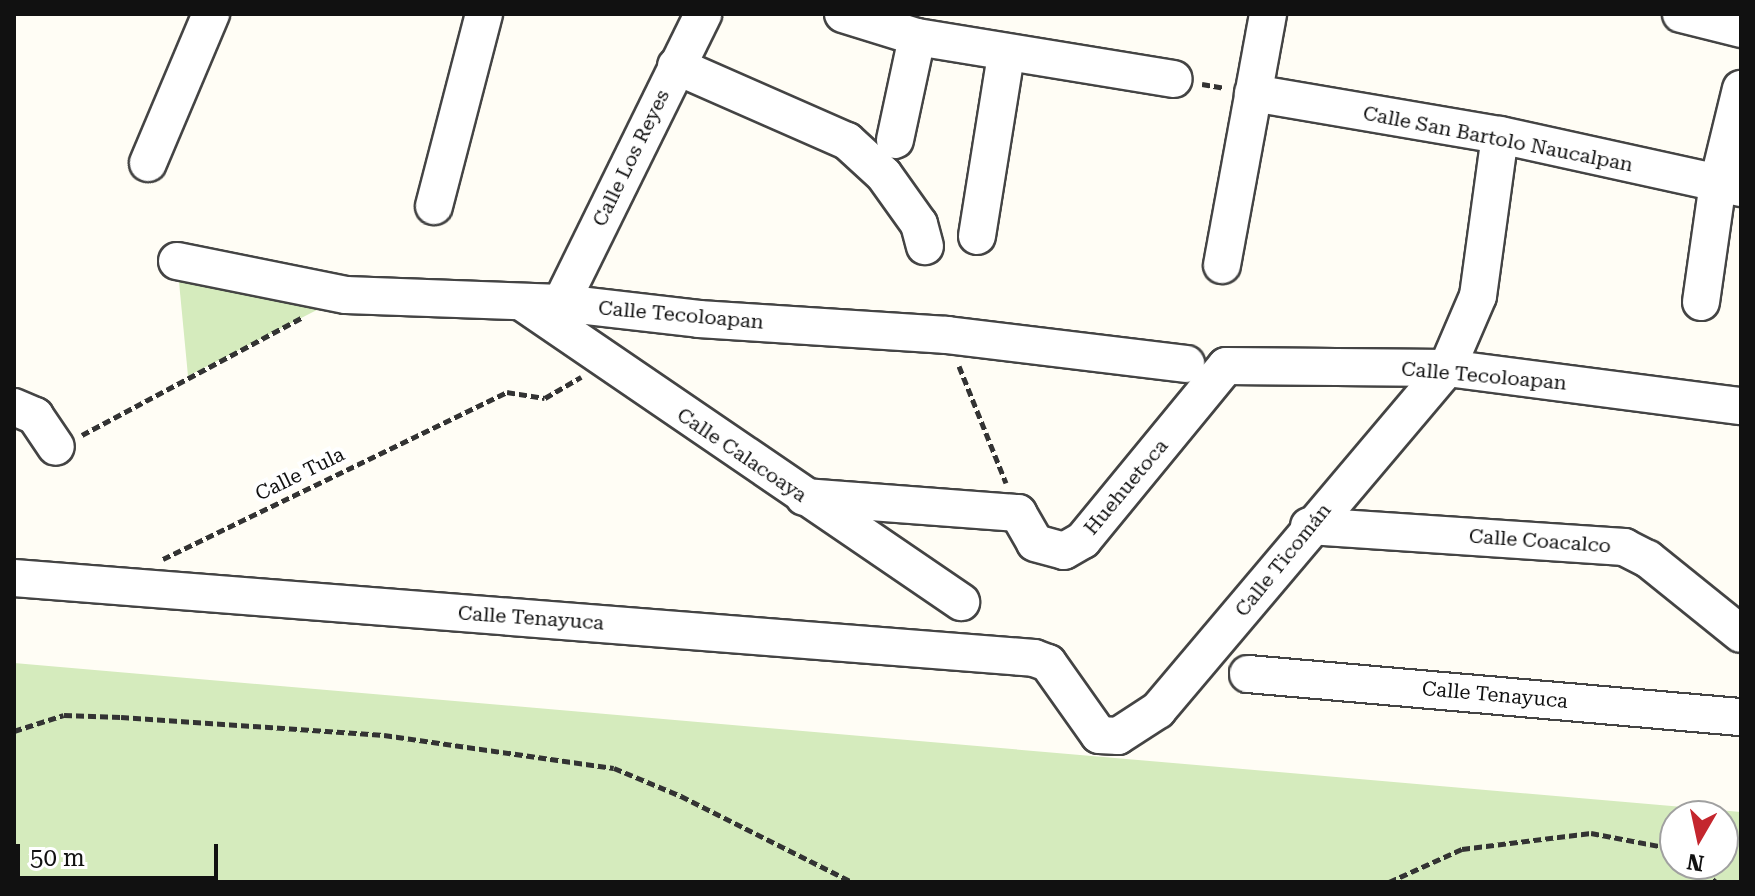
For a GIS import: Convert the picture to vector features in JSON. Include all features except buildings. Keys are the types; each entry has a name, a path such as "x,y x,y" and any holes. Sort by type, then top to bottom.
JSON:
{"street":[{"path":"148,163 211,14"},
{"path":"434,206 484,14"},
{"name":"Calle Los Reyes","path":"544,304 703,14"},
{"path":"843,14 917,37 1006,54 1174,79"},
{"path":"1222,265 1268,14"},
{"path":"1681,14 1741,29"},
{"path":"895,140 917,37"},
{"path":"977,236 1006,54"},
{"path":"676,66 847,141 884,175 919,224 925,246"},
{"path":"1701,302 1730,186 1741,89"},
{"name":"Calle San Bartolo Naucalpan","path":"1253,93 1500,135 1730,186"},
{"name":"Calle Ticomán","path":"1048,663 1090,724 1108,738 1131,730 1158,710 1309,526 1447,368 1478,296 1500,135"},
{"name":"Calle Tecoloapan","path":"177,261 346,295 544,304 699,319 947,335 1186,364"},
{"name":"Calle Calacoaya","path":"544,304 606,363 961,602"},
{"name":"Calle Tecoloapan","path":"1226,366 1447,368 1738,408"},
{"name":"Huehuetoca","path":"1018,513 1042,549 1064,551 1083,540 1226,366"},
{"path":"14,407 35,416 56,447"},
{"path":"804,497 1018,513"},
{"name":"Calle Coacalco","path":"1309,526 1624,547 1648,559 1741,634"},
{"name":"Calle Tenayuca","path":"14,578 1048,663"},
{"name":"Calle Tenayuca","path":"1248,674 1741,717"}],"path":[{"path":"1174,79 1253,93"},
{"path":"56,447 346,295"},
{"path":"947,335 1018,513"},
{"name":"Calle Tula","path":"151,565 507,392 545,398 606,363"},
{"path":"14,731 64,715 121,717 384,735 614,768 681,796 852,882"},
{"path":"1389,882 1462,849 1591,833 1659,846"}],"green space":[{"path":"177,261 346,295 188,376"},
{"path":"14,663 1659,805 1659,880 1739,880 1741,812 1741,882 14,882"}]}
